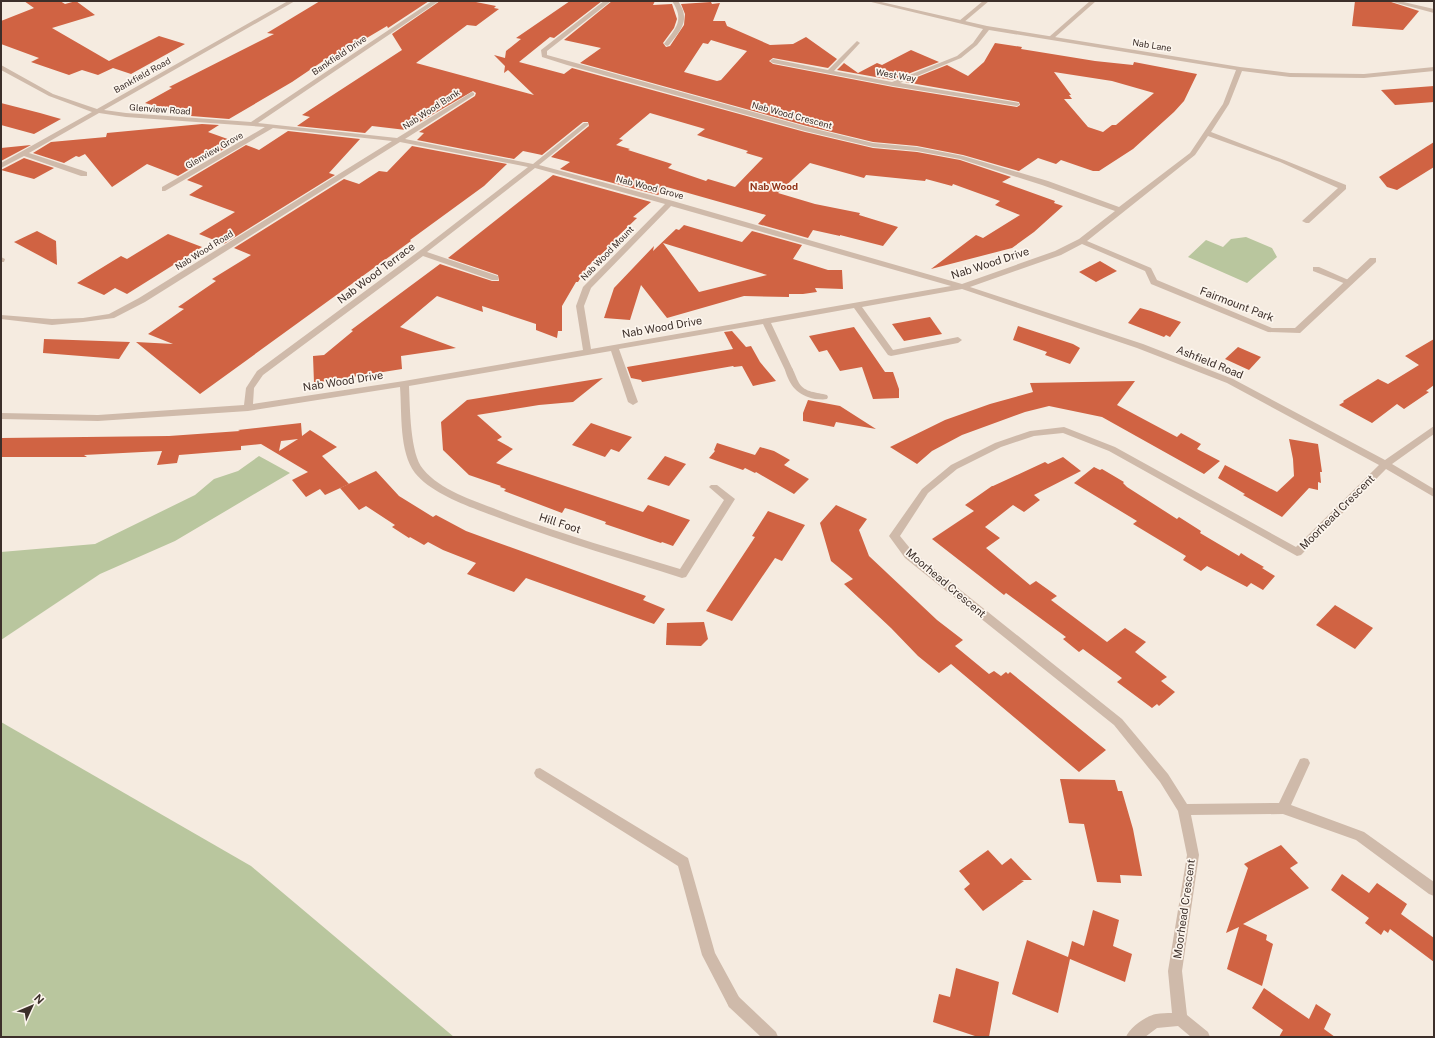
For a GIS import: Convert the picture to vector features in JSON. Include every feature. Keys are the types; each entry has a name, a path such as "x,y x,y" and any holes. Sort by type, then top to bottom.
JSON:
{"street":[{"name":"Bankfield Road","path":"1,166 25,154 97,111 292,1"},
{"name":"Bankfield Drive","path":"252,124 436,1"},
{"name":"Nab Wood Crescent","path":"608,1 544,50 544,56 805,129 865,144 917,149 962,157 1045,183 1120,210"},
{"path":"667,44 680,26 683,18 680,6 676,1"},
{"name":"Nab Lane","path":"870,1 987,28 1240,69 1290,75 1364,76 1434,69"},
{"path":"888,1 894,6"},
{"path":"961,22 986,1"},
{"path":"1051,38 1093,1"},
{"path":"1392,1 1434,11"},
{"path":"893,84 959,57 975,44 987,28"},
{"path":"829,72 857,43"},
{"name":"West Way","path":"773,61 893,84 1016,104"},
{"name":"Glenview Road","path":"1,67 51,95 97,111 126,115 252,124 328,132"},
{"name":"Nab Wood Drive","path":"1,416 98,418 248,408 404,384 586,351 962,287 1058,253 1082,241 1193,154 1226,104 1240,69"},
{"name":"Nab Wood Bank","path":"400,140 472,94"},
{"name":"Nab Wood Terrace","path":"248,408 250,388 260,373 422,253 586,124"},
{"name":"Glenview Grove","path":"165,189 272,126"},
{"name":"Nab Wood Grove","path":"328,132 400,140 534,166 670,203 962,287"},
{"path":"1207,133 1282,161 1343,187 1306,222"},
{"name":"Nab Wood Road","path":"1,317 52,322 111,316 142,300 400,140"},
{"path":"25,154 84,174"},
{"name":"Nab Wood Mount","path":"586,351 580,306 587,287 670,203"},
{"name":"Fairmount Park","path":"1082,241 1148,270 1154,282 1271,330 1298,331 1373,260"},
{"path":"422,253 495,278"},
{"path":"1316,269 1349,282"},
{"name":"Ashfield Road","path":"962,287 1140,346 1230,381 1385,464 1434,494"},
{"path":"857,306 891,353 958,340"},
{"path":"766,321 795,385 800,391 811,396 824,397"},
{"path":"614,347 632,402"},
{"name":"Hill Foot","path":"404,384 410,455 419,471 436,485 462,500 533,527 682,574 730,499 714,486"},
{"path":"1385,464 1434,429"},
{"name":"Moorhead Crescent","path":"1180,1019 1175,971 1193,855 1184,810 1164,778 1118,722 909,556 894,536 925,491 954,467 998,445 1033,433 1064,430 1112,449 1297,552 1385,464"},
{"path":"1283,808 1304,763"},
{"path":"540,773 683,862 708,955 734,1002 771,1037"},
{"path":"1184,810 1283,808 1360,836 1434,890"},
{"path":"1133,1037 1155,1021 1180,1019 1203,1037"}],"green space":[{"path":"1246,237 1272,248 1277,257 1247,283 1188,257 1206,240 1223,247 1231,239"},
{"path":"259,456 290,473 175,541 100,574 1,640 1,552 95,544 195,495 214,479 238,471"},
{"path":"1,722 251,866 454,1037 1,1037"}],"building":[{"path":"24,1 60,1 65,4 76,1 95,15 52,28 109,61 159,36 185,44 131,74 113,68 98,75 82,70 69,75 31,62 39,58 1,44 1,21 34,8"},
{"path":"320,1 429,1 388,28 387,26 333,58 329,57 292,82 229,119 191,116 145,103 172,88 169,87 274,34 267,33"},
{"path":"440,1 471,1 496,6 494,8 499,9 476,26 467,25 416,63 534,95 508,70 504,73 505,66 494,55 505,58 506,51 521,39 516,38 570,1 602,1 554,38 550,37 519,62 564,74 572,68 805,132 873,148 917,152 960,160 1011,177 1002,182 1055,201 1054,203 1063,206 1034,232 1012,248 931,269 976,235 983,238 1020,215 995,205 1000,201 953,184 952,186 926,179 925,181 866,175 864,178 810,163 778,193 815,204 860,213 859,215 898,227 883,246 813,230 808,238 758,224 766,215 667,187 658,195 560,169 570,162 551,157 589,126 588,122 583,122 542,155 523,151 514,159 417,140 424,133 419,132 475,96 476,93 473,91 406,130 372,126 365,133 297,126 310,117 302,115 402,50 392,34","holes":["650,113 705,129 697,135 748,151 746,153 763,158 735,187 708,179 706,181 668,168 672,164 616,145 623,140 619,139"]},
{"path":"612,1 655,1 653,5 672,4 677,19 674,28 663,43 666,47 670,46 684,25 685,14 681,4 711,2 712,4 720,3 713,21 725,21 727,26 770,45 793,44 806,37 837,59 828,68 773,58 769,61 773,64 893,87 1017,107 1020,105 1019,102 905,82 947,65 968,76 984,62 995,43 1022,47 1021,49 1095,61 1133,65 1134,62 1197,74 1184,101 1174,112 1133,149 1099,171 1093,171 1061,160 1056,164 1038,158 1019,171 963,155 917,146 873,142 807,126 580,63 601,48 564,40","holes":["711,40 747,51 721,80 717,81 684,72 703,43 708,44","1054,72 1112,81 1154,93 1116,125 1112,125 1103,132 1088,127 1064,99 1072,99 1069,95 1071,95"]},
{"path":"1355,1 1388,1 1419,11 1403,30 1352,26"},
{"path":"911,50 939,62 892,80 837,70 844,63 858,73 877,63 882,65"},
{"path":"1434,86 1434,102 1395,105 1381,90"},
{"path":"1,103 61,119 34,134 1,125"},
{"path":"202,124 219,125 208,132 236,142 178,176 147,164 112,187 85,154 79,157 76,156 64,163 33,153 51,142 106,137 107,133"},
{"path":"288,131 360,139 329,173 335,175 224,244 199,234 235,212 189,195 203,186 187,180 246,145 259,150"},
{"path":"1434,142 1434,167 1397,190 1387,187 1379,177"},
{"path":"31,145 1,161 1,148"},
{"path":"412,146 507,164 484,186 410,240 411,241 200,394 136,342 173,344 148,334 184,309 178,307 216,281 212,279 251,255 234,248 344,179 359,184 379,171 387,172"},
{"path":"24,158 54,168 34,179 1,170"},
{"path":"553,175 651,202 633,217 637,218 615,239 617,240 587,267 578,282 576,282 562,306 562,331 558,331 557,338 536,330 536,324 482,306 483,312 437,296 400,327 456,348 401,356 402,369 314,383 313,356 324,355 353,331 351,330 440,264 492,281 499,281 498,275 448,258"},
{"path":"684,225 742,242 752,231 802,245 793,259 828,270 842,270 843,289 815,288 817,292 789,294 789,297 744,296 667,318 641,285 630,320 604,318 614,288 654,246 653,251 676,229 679,230","holes":["663,243 767,275 699,292"]},
{"path":"37,231 56,241 57,265 14,242"},
{"path":"168,234 202,247 127,294 115,288 104,295 77,283 121,256 127,259"},
{"path":"1100,261 1117,271 1096,282 1079,272"},
{"path":"1140,308 1181,322 1170,337 1166,335 1164,337 1128,323"},
{"path":"930,317 942,334 904,341 892,324"},
{"path":"1018,326 1073,344 1080,348 1070,364 1045,355 1047,352 1013,340"},
{"path":"854,327 885,372 893,372 899,389 899,398 873,399 862,367 840,371 827,350 819,352 809,336"},
{"path":"732,331 746,347 751,346 760,362 776,381 753,386 742,366 733,366 642,382 641,380 631,378 627,367 733,349 724,332"},
{"path":"44,339 130,342 119,359 43,353"},
{"path":"1434,339 1434,385 1426,391 1429,392 1404,409 1397,404 1372,423 1339,405 1378,379 1388,384 1419,365 1405,356"},
{"path":"1238,347 1261,357 1249,370 1225,359"},
{"path":"603,378 573,402 539,405 477,415 502,437 497,440 513,449 496,463 643,512 648,505 690,520 673,546 605,524 606,522 572,510 565,508 562,513 504,491 506,489 500,487 501,486 469,475 443,450 441,422 467,400"},
{"path":"1135,381 1117,405 1177,437 1181,433 1201,444 1197,449 1220,461 1204,474 1102,417 1049,406 1025,412 962,435 932,451 917,464 890,447 945,420 990,404 1033,392 1030,383"},
{"path":"808,400 840,406 876,429 836,422 834,427 803,421 803,413"},
{"path":"301,423 302,436 310,430 337,447 322,456 349,484 325,495 320,489 306,497 292,480 308,472 261,444 241,446 241,450 179,455 177,463 157,465 162,451 84,455 87,457 1,457 1,438 169,436 240,431 238,430","holes":["298,439 279,451 281,441"]},
{"path":"591,423 632,437 619,452 611,449 605,457 572,445"},
{"path":"1289,439 1318,444 1322,472 1320,472 1321,483 1318,482 1318,490 1309,488 1282,517 1243,495 1245,494 1218,478 1225,465 1277,492 1294,476 1293,459"},
{"path":"717,443 755,455 760,447 774,451 790,460 784,465 809,479 794,494 756,472 755,473 745,468 743,470 709,458 715,451 714,450"},
{"path":"665,456 686,464 669,486 647,479"},
{"path":"1063,457 1081,471 1034,495 1040,500 1024,512 1013,505 985,527 1000,538 986,548 1030,585 1036,581 1057,596 1051,600 1107,642 1125,628 1146,642 1135,652 1167,677 1161,681 1175,692 1159,706 1157,704 1152,708 1117,682 1122,678 1083,649 1079,652 1063,639 1066,637 1006,593 1004,595 932,539 974,511 965,505 992,486 1045,462 1048,464"},
{"path":"1094,467 1100,470 1102,469 1124,482 1123,483 1127,487 1177,519 1179,517 1201,531 1200,533 1239,556 1241,553 1264,567 1262,568 1275,576 1263,590 1251,583 1247,587 1207,566 1201,571 1183,560 1186,556 1133,524 1137,521 1074,483"},
{"path":"376,471 399,496 433,517 436,515 466,531 646,596 643,600 665,609 654,624 526,578 514,592 467,574 476,563 443,550 428,542 424,545 410,537 409,538 392,527 395,525 366,506 359,510 340,488"},
{"path":"836,505 867,519 859,530 869,556 937,620 963,640 955,646 989,674 994,671 1001,676 1006,672 1008,674 1010,672 1106,750 1079,772 951,664 939,673 918,656 891,628 844,584 853,579 831,561 820,523"},
{"path":"768,511 805,525 782,561 775,558 732,621 706,611 755,537 752,536"},
{"path":"1335,605 1373,628 1355,649 1316,625"},
{"path":"704,622 708,639 701,646 666,645 667,623"},
{"path":"1060,779 1115,780 1118,791 1122,791 1133,829 1142,876 1120,875 1121,883 1097,882 1084,824 1069,823"},
{"path":"1281,845 1298,863 1290,868 1309,888 1243,924 1267,935 1266,940 1273,944 1262,986 1227,969 1239,927 1226,933 1248,868 1244,864"},
{"path":"988,850 1002,865 1011,858 1032,880 1021,880 1024,881 983,911 964,889 970,884 959,871"},
{"path":"1342,874 1369,893 1377,883 1407,904 1401,914 1434,938 1434,962 1390,929 1388,933 1384,930 1381,935 1365,923 1369,918 1331,890"},
{"path":"1093,910 1119,920 1113,946 1132,954 1125,982 1070,959 1058,1013 1012,994 1027,940 1068,957 1072,941 1084,946"},
{"path":"956,968 999,982 989,1037 978,1037 933,1022 939,994 950,997"},
{"path":"1264,988 1309,1019 1316,1004 1331,1014 1324,1029 1335,1037 1279,1037 1283,1030 1252,1008"}],"district":[{"name":"Nab Wood","path":"774,186"}]}
